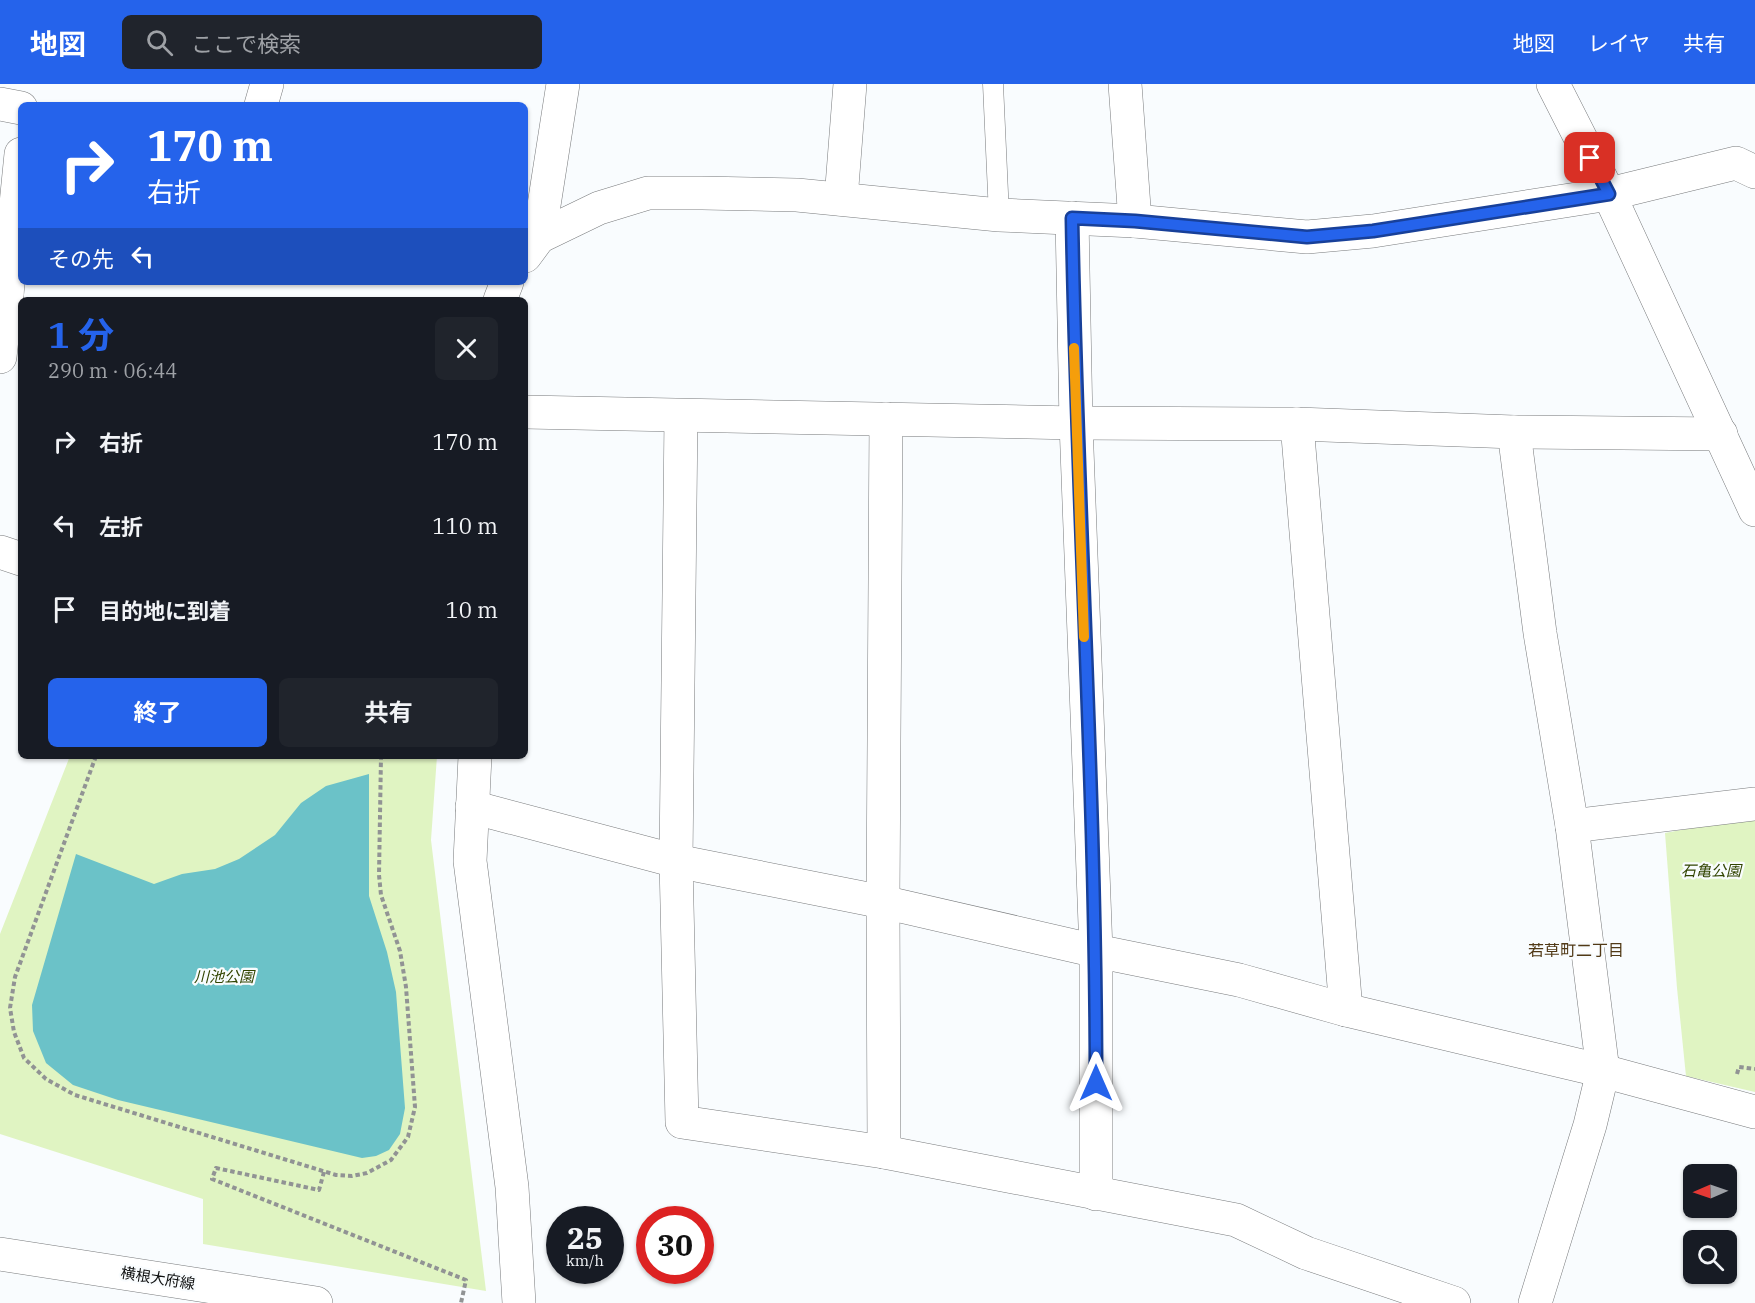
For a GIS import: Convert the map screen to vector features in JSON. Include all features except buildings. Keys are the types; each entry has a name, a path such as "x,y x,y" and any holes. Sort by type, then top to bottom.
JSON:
{"street":[{"path":"26,102 28,84"},
{"path":"262,102 267,84"},
{"path":"532,247 535,202 563,84"},
{"path":"841,199 850,84"},
{"path":"1125,84 1135,221"},
{"path":"1553,84 1609,194 1755,510"},
{"path":"0,105 18,108"},
{"path":"532,247 599,208 648,193 797,195 999,215 1135,221 1307,237 1373,231 1609,194 1736,163 1755,172"},
{"path":"0,357 4,293 18,179"},
{"path":"1072,218 1076,423 1096,951 1096,1194"},
{"path":"528,412 1076,423 1297,424 1514,432 1721,434"},
{"path":"681,416 676,861 682,1122 884,1152 1236,1220 1306,1253 1455,1303"},
{"path":"884,1152 886,420"},
{"path":"1297,424 1346,1010"},
{"path":"1514,432 1540,633 1572,826 1603,1071 1590,1125 1534,1303"},
{"path":"0,552 18,558"},
{"path":"475,759 470,861 512,1186 519,1303"},
{"path":"1572,826 1755,804"},
{"path":"472,807 676,861 883,902 1096,951 1239,980 1346,1010 1603,1071 1755,1112"},
{"name":"横根大府線","path":"0,1254 316,1303"}],"lane":[{"path":"993,84 999,215"}],"path":[{"path":"95,759 15,976 10,1008 14,1032 24,1058 46,1080 75,1095 324,1172 352,1176 367,1173 391,1160 402,1149 408,1137 415,1107 406,987 400,951 381,896 379,875 381,759"},
{"path":"1739,1067 1755,1069"},
{"path":"324,1172 319,1190 216,1168 212,1179 466,1280 461,1303"}],"green space":[{"name":"川池公園","path":"69,759 437,759 431,840 486,1291 203,1244 203,1199 0,1134 0,934"},
{"name":"石亀公園","path":"1755,816 1755,1092 1686,1076 1665,833"}],"water":[{"path":"369,774 369,896 387,952 396,992 405,1108 400,1134 389,1150 376,1156 362,1158 118,1100 73,1085 46,1063 33,1031 32,1005 76,854 154,884 182,874 215,869 239,859 275,835 301,803 326,786"}],"slow traffic":[{"path":"1074,348 1084,637"}],"district":[{"name":"若草町二丁目","path":"1576,950"}],"route":[{"path":"1096,1083 1096,951 1077,446 1072,218 1135,221 1307,237 1373,231 1609,194 1590,158"}]}
